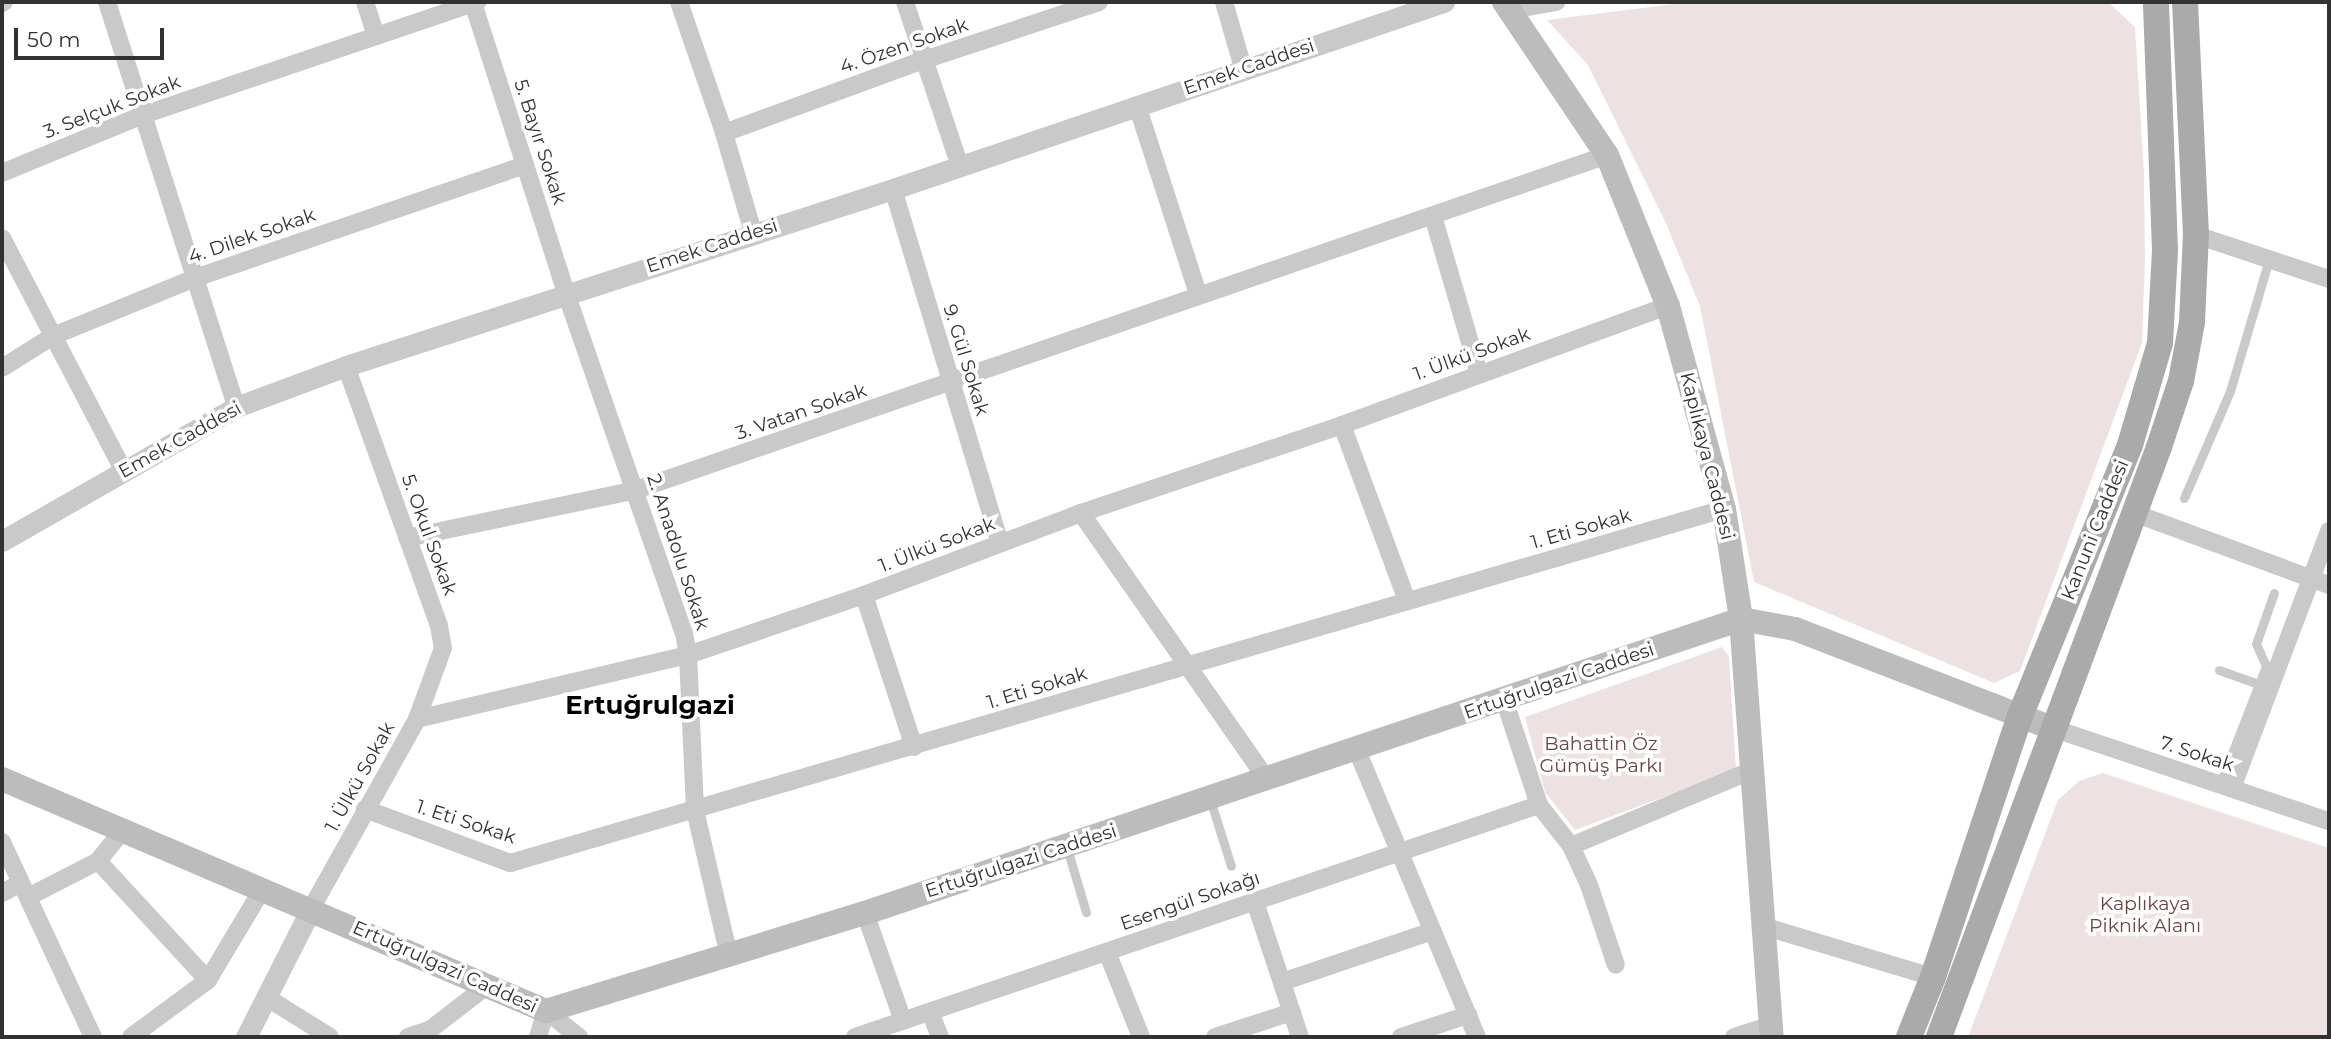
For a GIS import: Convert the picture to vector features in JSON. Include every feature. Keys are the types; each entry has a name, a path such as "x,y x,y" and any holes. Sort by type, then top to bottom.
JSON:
{"main road":[{"name":"Kanuni Caddesi","path":"1909,1037 1933,977 2020,716 2130,445 2160,344 2165,250 2155,2"},
{"name":"Kanuni Caddesi","path":"1939,1037 2134,513 2180,381 2192,322 2196,235 2185,2"},
{"name":"Kaplıkaya Caddesi","path":"1507,6 1607,155 1668,306 1724,509 1741,619 1772,1031"},
{"name":"Ertuğrulgazi Caddesi","path":"2,779 263,888 546,1011 865,913 1741,619 1795,629 2052,729"}],"street":[{"path":"107,2 236,407"},
{"path":"365,2 376,36"},
{"name":"3. Selçuk Sokak","path":"2,173 143,115 475,2"},
{"name":"5. Bayır Sokak","path":"475,2 566,293"},
{"path":"679,2 724,133 753,232"},
{"path":"905,2 960,166"},
{"name":"4. Özen Sokak","path":"724,133 924,60 1099,2"},
{"path":"1224,2 1243,68"},
{"name":"Emek Caddesi","path":"2,541 236,407 346,366 753,232 893,189 1444,2"},
{"path":"1507,6 1556,2"},
{"path":"1137,104 1198,294"},
{"name":"3. Vatan Sokak","path":"407,538 636,490 950,384 1198,294 1607,155"},
{"name":"4. Dilek Sokak","path":"2,368 53,336 195,278 525,164"},
{"name":"9. Gül Sokak","path":"893,189 1000,543"},
{"path":"1433,216 1479,373"},
{"path":"2196,235 2329,279"},
{"path":"2,238 124,471"},
{"name":"2. Anadolu Sokak","path":"566,293 684,632 688,655 695,810 729,956"},
{"name":"1. Ülkü Sokak","path":"311,909 417,719 688,655 864,595 1082,513 1342,425 1668,306"},
{"name":"5. Okul Sokak","path":"346,366 443,648 417,719"},
{"path":"1342,425 1407,601"},
{"name":"1. Eti Sokak","path":"365,809 510,863 1724,509"},
{"path":"1082,513 1185,666 1267,780"},
{"path":"2134,513 2321,582"},
{"path":"2226,786 2321,582 2329,531"},
{"path":"864,595 914,747"},
{"path":"1504,699 1539,805 1571,846 1589,886 1616,965"},
{"name":"7. Sokak","path":"2052,729 2329,821"},
{"path":"1356,748 1477,1037"},
{"path":"1571,846 1753,769"},
{"name":"Esengül Sokağı","path":"855,1037 1539,805"},
{"path":"2,893 25,890 98,861 122,831"},
{"path":"2,842 93,1037"},
{"path":"98,861 208,980"},
{"path":"131,1037 208,980 263,888"},
{"path":"1255,902 1300,1037"},
{"path":"246,1037 311,909"},
{"path":"865,913 904,1021"},
{"path":"1766,928 1933,977"},
{"path":"1282,982 1433,931"},
{"path":"1107,952 1141,1037"},
{"path":"408,1037 431,1029 488,985"},
{"path":"266,997 331,1037"},
{"path":"538,1037 546,1011 579,1037"},
{"path":"930,1012 940,1037"},
{"path":"1215,1037 1292,1012"},
{"path":"1401,1037 1468,1015"},
{"path":"1734,1037 1772,1031"}],"lane":[{"path":"2184,498 2230,391 2269,259"},
{"path":"2226,786 2266,666 2256,644 2274,593"},
{"path":"2218,670 2259,684"},
{"path":"1210,799 1231,866"},
{"path":"1066,846 1086,912"}],"green space":[{"path":"1690,2 2108,2 2135,27 2144,174 2142,343 2020,671 1994,683 1754,582 1700,306 1665,221 1588,65 1547,20"},
{"name":"Bahattin Öz Gümüş Parkı","path":"1722,647 1729,657 1736,770 1575,830 1545,792 1525,717"},
{"name":"Kaplıkaya Piknik Alanı","path":"2103,773 2329,848 2329,1037 1968,1037 2058,800 2079,781"}],"district":[{"name":"Ertuğrulgazi","path":"650,706"}]}
